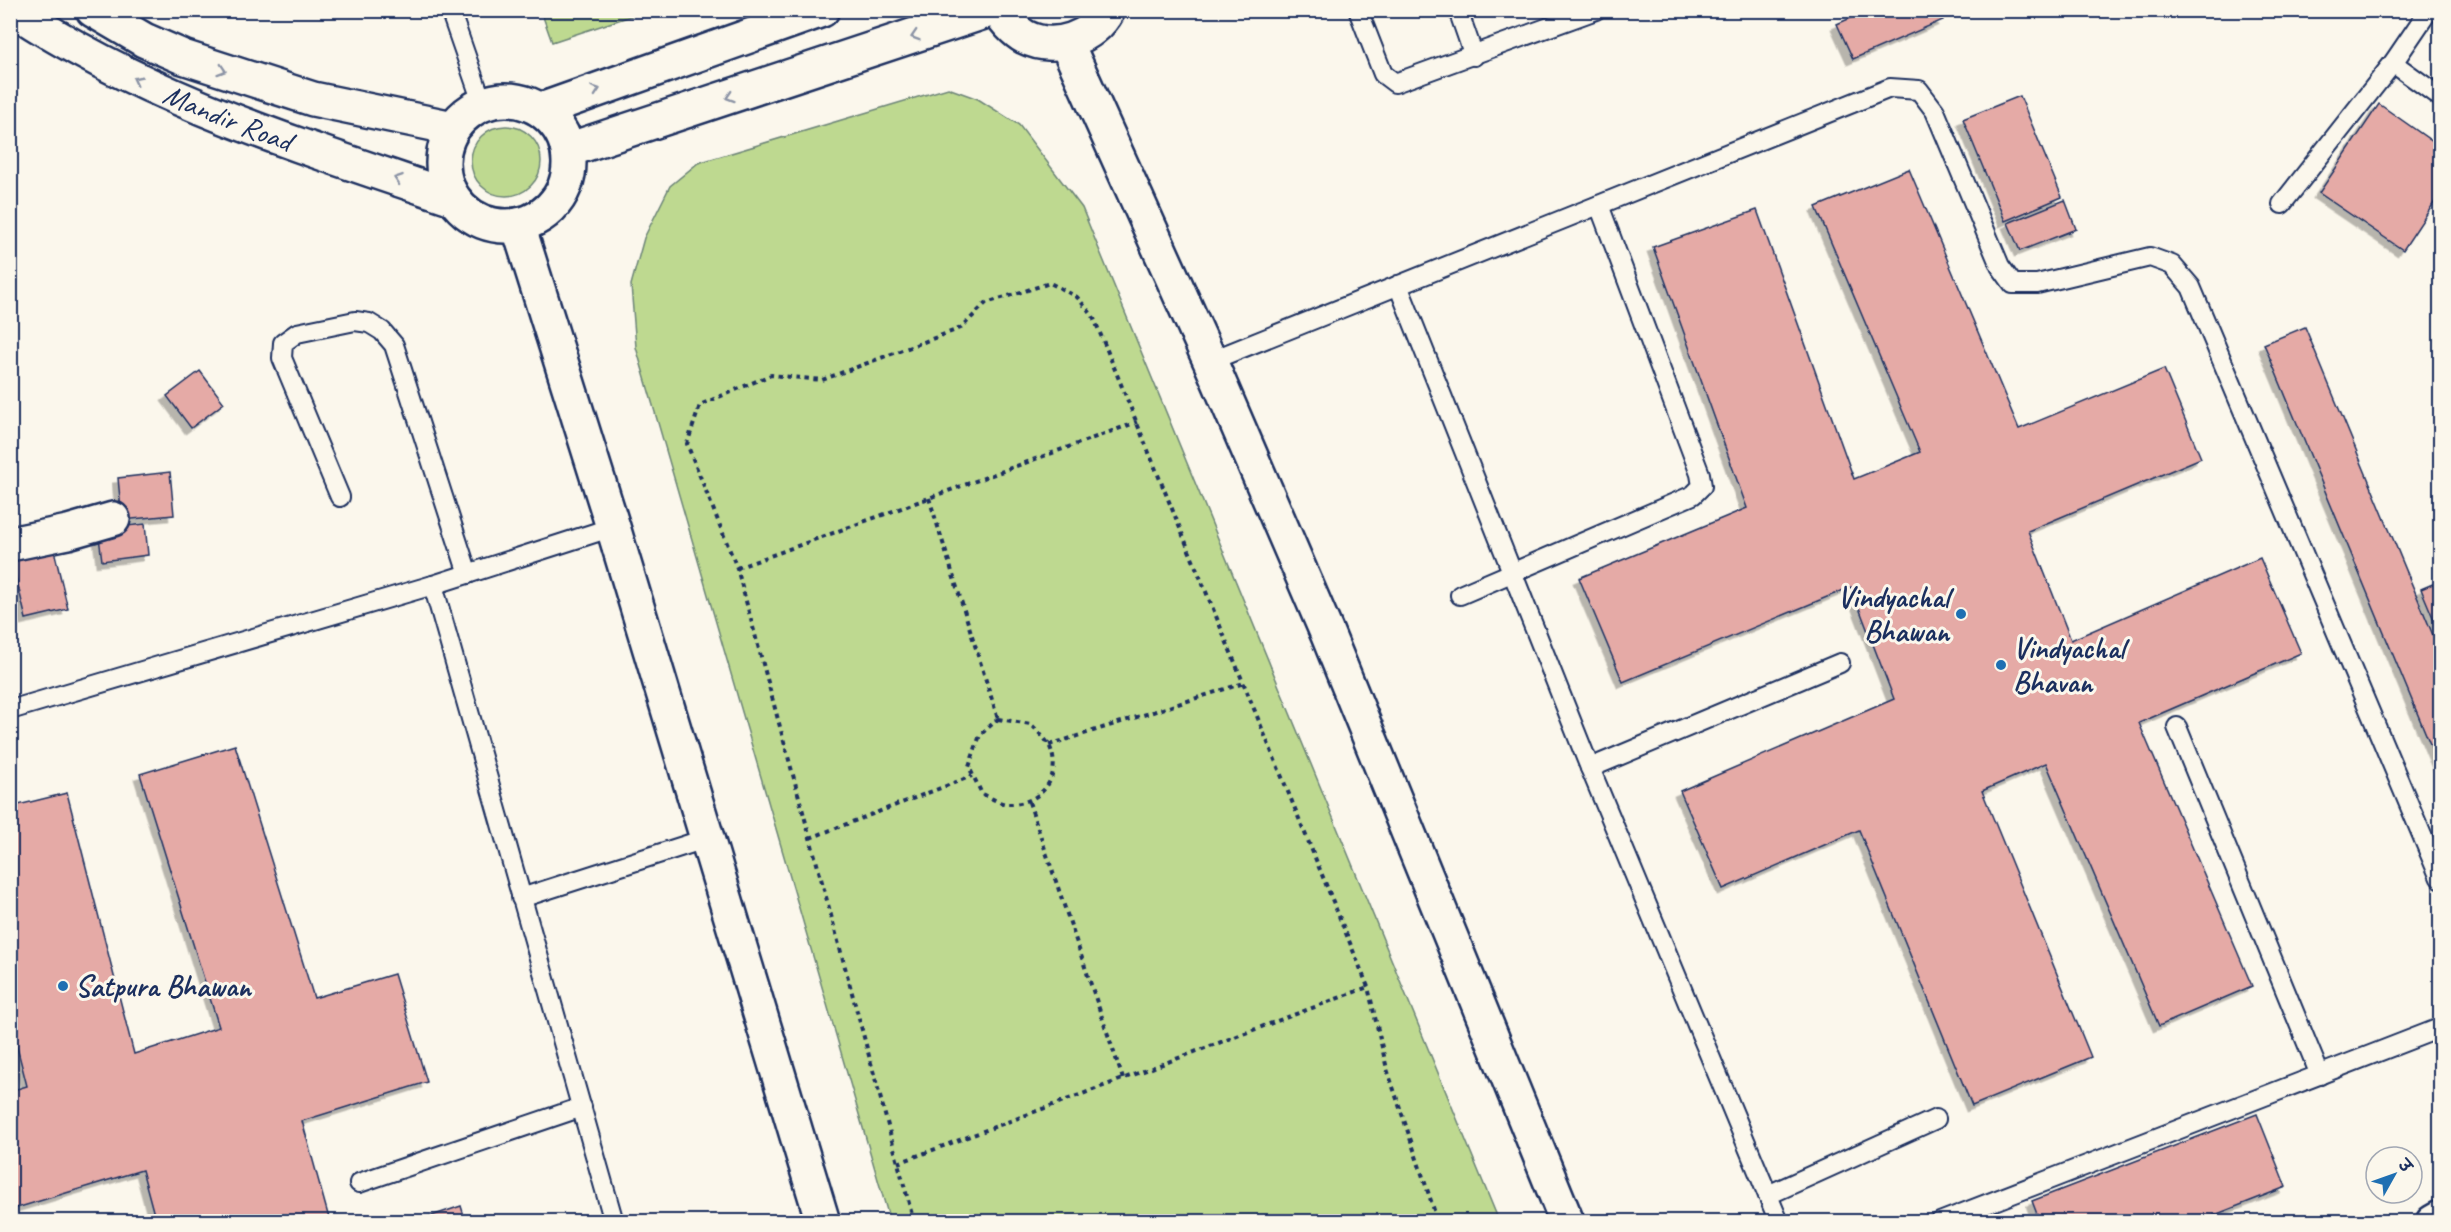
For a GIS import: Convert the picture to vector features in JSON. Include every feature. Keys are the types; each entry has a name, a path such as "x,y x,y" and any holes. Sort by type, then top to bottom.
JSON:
{"street":[{"name":"Mandir Road","path":"14,10 84,52 177,99 453,198"},
{"name":"Mandir Road","path":"93,10 144,40 183,57 313,99 453,128"},
{"path":"541,110 822,10"},
{"path":"568,150 990,10"},
{"path":"998,10 1009,25 1026,37 1046,43 1066,42 1087,34 1103,19 1108,10"},
{"path":"1066,42 1210,361 1327,633 1567,1221"},
{"path":"494,100 518,100 541,110 558,128 568,150 568,175 559,198 541,215 518,225 494,225 471,215 453,198 444,175 444,150 453,128 471,110 494,100"},
{"path":"518,225 613,527 823,1221"},
{"path":"10,544 68,532 113,519"},
{"path":"2433,1221 2440,1218"}],"lane":[{"path":"450,10 483,105"},
{"path":"1358,10 1383,74 1395,83 1474,56 1565,16 1596,10"},
{"path":"1458,10 1474,56"},
{"path":"2282,204 2393,63 2429,10"},
{"path":"2393,63 2440,96"},
{"path":"1210,361 1890,88 1919,90 1935,111 2000,266 2013,284 2037,285 2150,257 2172,265 2191,287 2440,878"},
{"path":"1460,595 1694,495 1702,486 1700,474 1599,205"},
{"path":"1398,285 1590,768 1779,1221"},
{"path":"340,496 282,358 283,343 297,333 355,321 369,323 382,331 393,345 468,574"},
{"path":"10,710 433,585 613,527"},
{"path":"433,585 614,1221"},
{"path":"1590,768 1840,663"},
{"path":"2177,727 2320,1075"},
{"path":"521,898 708,838"},
{"path":"1940,1221 2440,1028"},
{"path":"359,1183 582,1107"},
{"path":"1768,1195 1936,1119"}],"path":[{"path":"914,1221 736,568 687,444 700,405 771,375 822,380 961,328 986,303 1050,283 1077,297 1093,316 1137,422 1368,987 1387,1069 1438,1221"},
{"path":"736,568 1137,422"},
{"path":"929,498 998,719"},
{"path":"1049,745 1244,683"},
{"path":"998,719 1031,724 1049,745 1055,769 1047,788 1029,802 1006,804 982,794 972,776 969,767 980,735 998,719"},
{"path":"810,838 972,776"},
{"path":"1029,802 1123,1079"},
{"path":"898,1163 1368,987"}],"green space":[{"path":"541,10 646,11 552,42"},
{"path":"948,88 978,99 1019,125 1082,208 1499,1221 890,1221 636,347 631,285 644,238 670,186 698,163"},
{"path":"506,126 519,129 531,136 538,148 541,161 538,174 531,186 519,193 506,196 493,193 481,186 474,174 471,161 474,148 481,136 493,129"}],"building":[{"path":"1869,10 1938,10 1943,20 1853,59 1837,24"},
{"path":"2020,96 2062,197 2005,221 1963,119"},
{"path":"2379,104 2440,147 2440,194 2403,250 2319,193"},
{"name":"Vindyachal Bhawan","path":"1909,169 2019,429 2164,369 2201,458 2028,531 2071,640 2260,558 2301,653 2139,723 2252,986 2159,1026 2046,763 1982,791 2091,1057 1972,1106 1859,830 1723,889 1680,791 1894,699 1851,587 1623,682 1579,578 1747,508 1653,247 1757,210 1854,479 1920,452 1816,207"},
{"path":"2065,200 2076,229 2020,251 2008,223"},
{"path":"2305,327 2440,652 2440,768 2264,344"},
{"path":"200,371 224,403 191,428 167,396"},
{"path":"170,472 174,515 122,520 118,478"},
{"path":"145,524 148,555 102,561 98,529"},
{"path":"53,546 68,609 26,619 11,556"},
{"path":"2440,581 2440,634 2421,589"},
{"path":"10,586 18,611 10,614"},
{"name":"Satpura Bhawan","path":"235,745 314,998 394,974 427,1082 302,1121 330,1222 156,1222 142,1170 10,1210 10,1091 27,1086 10,1020 10,807 67,793 134,1054 219,1027 140,774"},
{"path":"2257,1114 2286,1187 2197,1222 2040,1222 2032,1201"},
{"path":"461,1206 466,1222 414,1222"}],"place":[{"name":"Vindyachal Bhawan","path":"1961,614"},
{"name":"Vindyachal Bhavan","path":"2001,665"},
{"name":"Satpura Bhawan","path":"63,986"}]}
